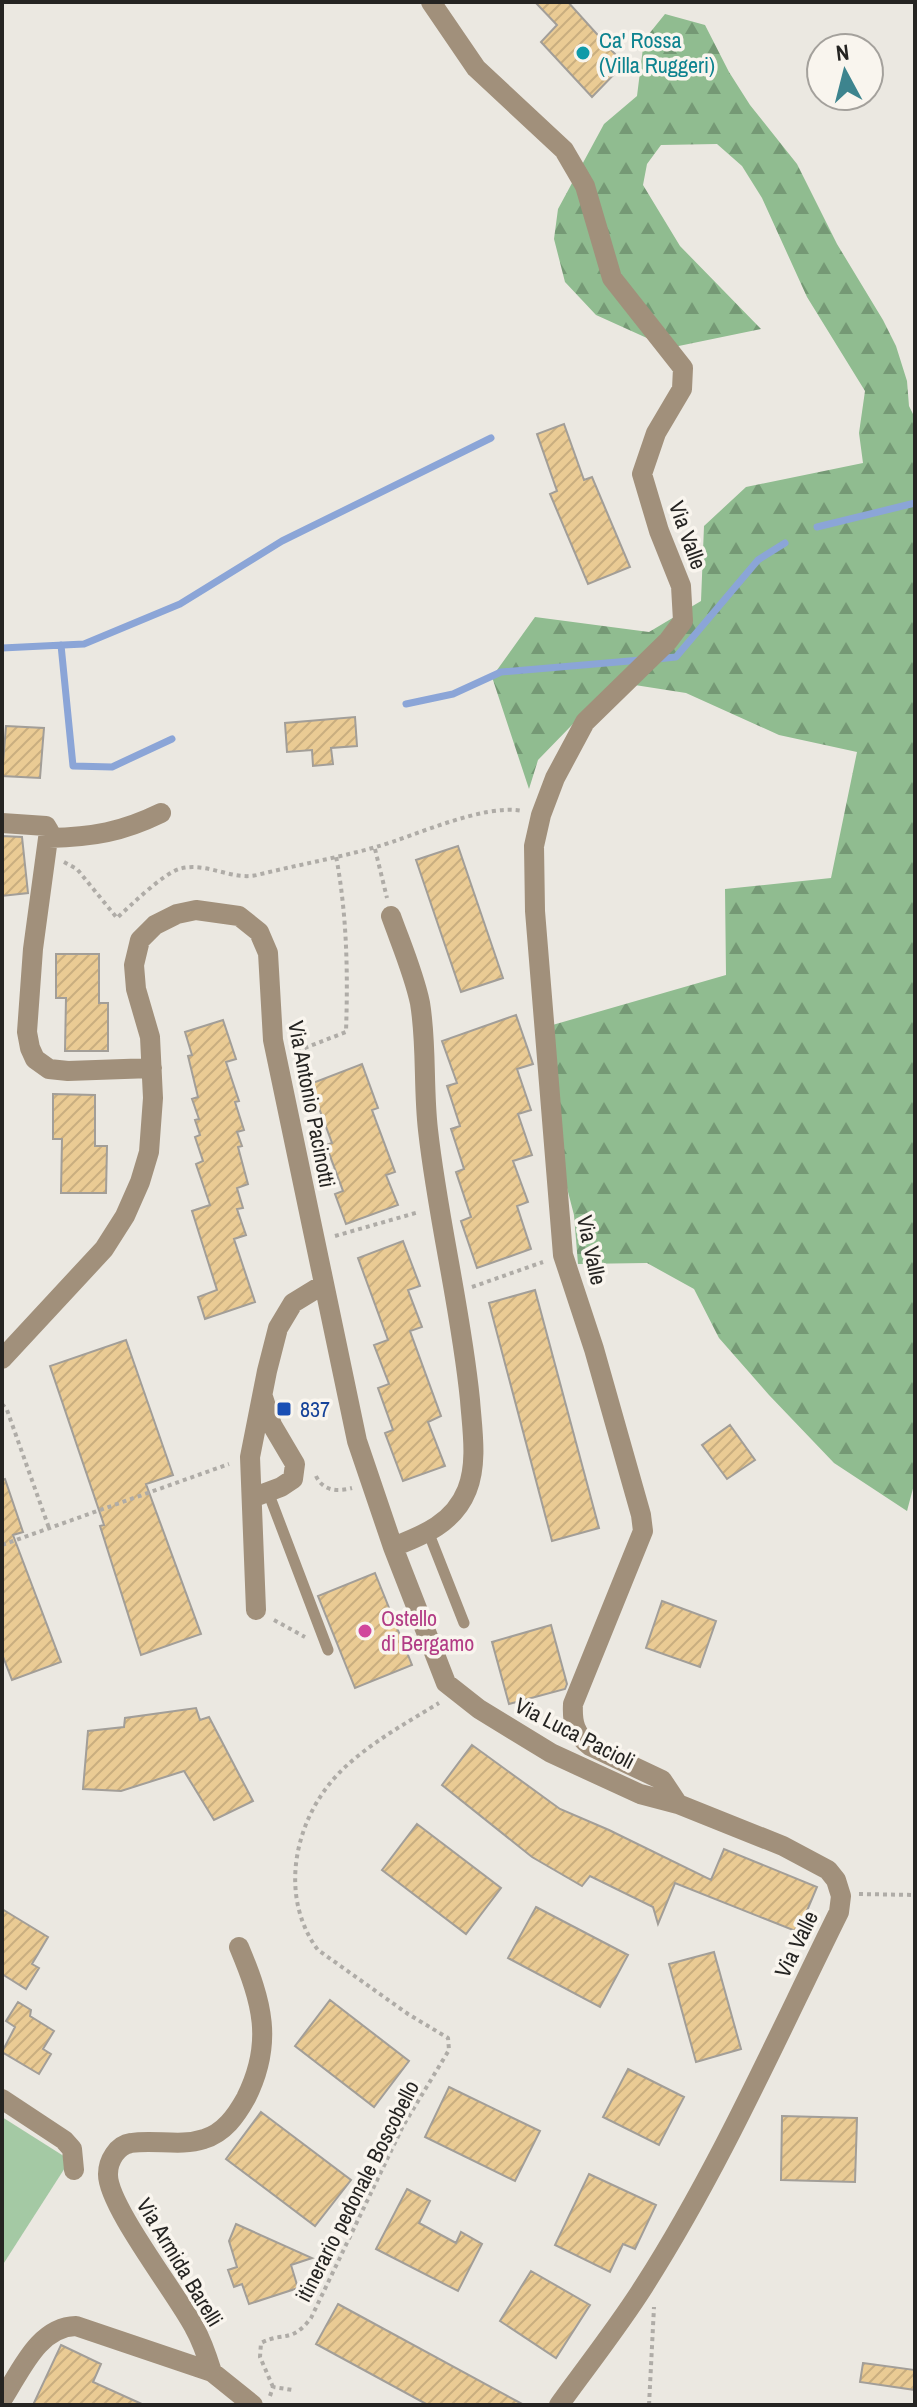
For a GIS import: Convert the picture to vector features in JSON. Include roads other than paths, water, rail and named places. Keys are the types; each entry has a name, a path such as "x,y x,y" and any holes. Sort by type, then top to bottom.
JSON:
{"street":[{"name":"Via Valle","path":"431,2 476,68 564,150 585,186 612,278 683,368 682,389 656,433 642,474 659,531 681,586 683,621 668,641 585,722 555,778 541,815 534,846 535,911 563,1255 594,1349 643,1531 573,1704 574,1728 579,1738 590,1746 662,1780 678,1804 783,1846 828,1870 836,1880 841,1896 839,1912 690,2208 643,2288 559,2405"},
{"path":"48,846 128,829 161,813"},
{"path":"2,823 46,826 48,846 33,949 27,1032 35,1059 49,1069 68,1071 152,1068"},
{"name":"Via Antonio Pacinotti","path":"2,1359 104,1249 125,1216 140,1182 153,1123 150,1037 136,989 134,965 140,940 155,925 177,914 196,910 239,916 259,932 268,953 270,1014 277,1059 357,1441 439,1670 456,1693"},
{"path":"391,916 419,999 425,1036 428,1127 438,1207 466,1359 472,1428 472,1471 467,1491 457,1508 429,1534 393,1547"},
{"path":"256,1610 260,1495 250,1457 262,1393 278,1328 293,1303 324,1284"},
{"path":"260,1495 293,1479 295,1464 272,1425 262,1393"},
{"name":"Via Luca Pacioli","path":"456,1693 551,1753 640,1794 678,1804"},
{"name":"Via Armida Barelli","path":"212,2372 193,2325 120,2209 109,2186 108,2173 112,2158 120,2147 131,2143 203,2140 220,2132 242,2105 253,2082 264,2045 257,1990 239,1947"},
{"path":"2,2099 64,2140 72,2149 74,2170"},
{"path":"2,2400 43,2340 52,2331 64,2326 76,2326 212,2372 253,2405"}],"lane":[{"path":"260,1495 328,1650"},
{"path":"429,1534 464,1623"}],"waterway":[{"path":"2,648 84,644 180,604 282,541 491,438"},
{"path":"817,527 915,503"},
{"path":"657,659 676,657 758,560 785,543"},
{"path":"61,645 73,766 112,767 172,739"},
{"path":"406,704 453,694 501,672 641,660"}],"place":[{"name":"Ca' Rossa (Villa Ruggeri)","path":"583,53"},
{"name":"837","path":"284,1409"},
{"name":"Ostello di Bergamo","path":"365,1631"}]}
